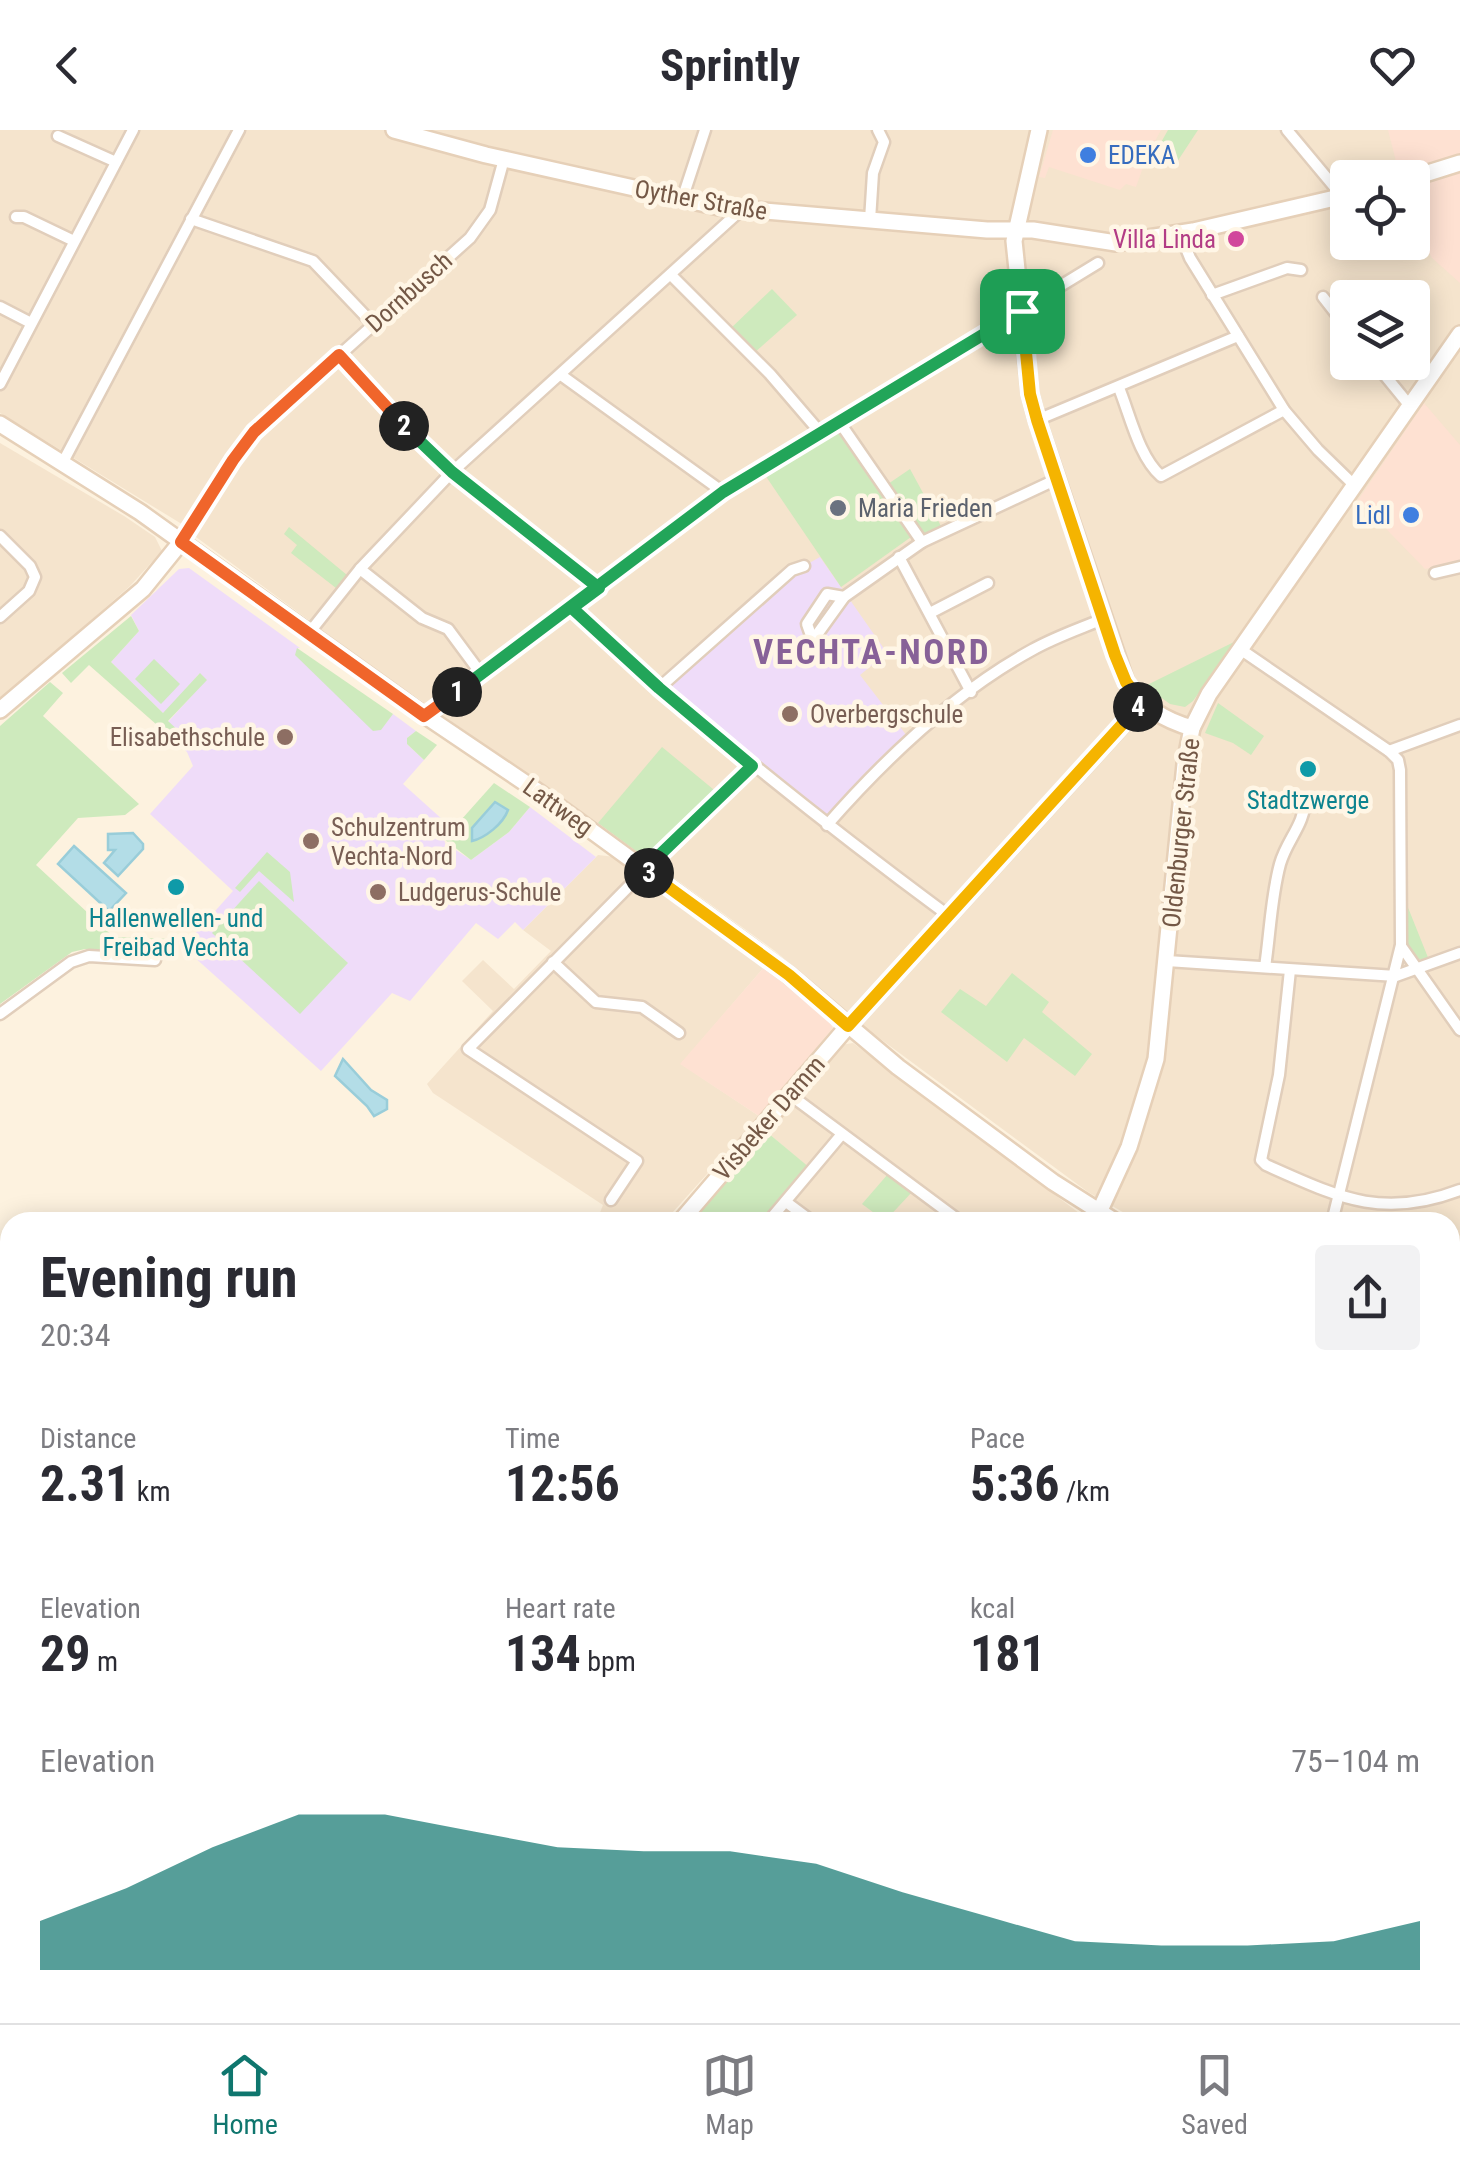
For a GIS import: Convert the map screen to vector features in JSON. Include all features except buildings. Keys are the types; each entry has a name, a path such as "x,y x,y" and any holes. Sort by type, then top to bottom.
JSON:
{"street":[{"path":"0,384 133,130"},
{"path":"63,462 239,130"},
{"name":"Oyther Straße","path":"394,130 504,160 741,210 1015,230 1116,243 1180,233 1330,198"},
{"path":"682,200 706,130"},
{"path":"870,220 873,172 884,142 878,130"},
{"path":"1039,130 1015,230 1030,394 1120,670 1142,703 1167,719 1192,728"},
{"path":"1287,130 1330,179"},
{"path":"58,136 116,162"},
{"name":"Dornbusch","path":"0,710 142,589 181,542 254,432 482,224 496,196 504,160"},
{"path":"1430,172 1460,163"},
{"path":"310,633 360,569 452,472 741,210"},
{"path":"16,217 24,217 74,241"},
{"path":"192,220 313,261 373,324"},
{"path":"1180,233 1190,258 1284,410 1354,484"},
{"path":"424,716 723,492 1098,264"},
{"path":"1212,294 1288,268 1301,270"},
{"path":"671,275 770,374 820,431"},
{"path":"1324,298 1330,306"},
{"path":"0,308 32,323"},
{"name":"Oldenburger Straße","path":"1100,1212 1130,1147 1150,1084 1160,1034 1192,728 1210,694 1460,334"},
{"path":"1037,420 1238,336"},
{"path":"339,355 452,472 599,588"},
{"path":"561,375 723,492"},
{"path":"1389,380 1410,406"},
{"path":"1119,388 1141,444 1161,476 1284,410"},
{"path":"838,420 922,542"},
{"name":"Lattweg","path":"0,424 181,542 424,716 502,766 778,966 898,1067 1089,1212"},
{"path":"810,644 844,596 922,542 1055,480"},
{"path":"0,536 35,576 29,591 0,617"},
{"path":"899,558 970,692"},
{"path":"659,688 792,570 804,566"},
{"path":"1435,572 1460,567"},
{"path":"360,569 422,618 448,628 482,675"},
{"path":"930,613 988,583"},
{"path":"572,608 752,766 949,916"},
{"path":"826,826 884,762 970,692 1034,649 1103,619"},
{"path":"1240,650 1389,751 1398,760 1400,770 1401,946 1335,1212"},
{"name":"Visbeker Damm","path":"688,1212 848,1026 1142,703"},
{"path":"1389,751 1460,725"},
{"path":"611,1200 637,1162 468,1049 752,766"},
{"path":"1265,967 1278,872 1283,854 1305,818 1305,798"},
{"path":"1401,946 1460,1030"},
{"path":"1168,961 1396,976 1460,954"},
{"path":"0,1014 72,962 89,956 155,960"},
{"path":"553,962 596,1002 642,1007 678,1033"},
{"path":"1290,970 1279,1075 1260,1160 1266,1166 1356,1202 1418,1204 1460,1190"},
{"path":"788,1094 947,1212"},
{"path":"777,1212 842,1134"},
{"path":"786,1202 800,1212"}],"shaded area":[{"path":"0,130 1460,130 1460,1212 1123,1212 1088,1192 871,1032 775,951 367,663 185,526 0,413"},
{"name":"EDEKA","path":"1053,130 1161,130 1136,187 1126,184 1120,190 1049,167 1045,178 1039,177"},
{"path":"1388,130 1460,130 1460,283 1430,255 1430,160 1396,160"},
{"path":"1424,403 1460,445 1460,561 1425,569 1358,500"},
{"path":"0,443 124,516 155,537 162,551 130,586 0,700"},
{"name":"Overbergschule","path":"820,557 887,653 860,675 910,740 827,825 659,688 804,566"},
{"name":"Schulzentrum Vechta-Nord","path":"189,568 300,648 381,729 393,714 416,731 407,738 407,744 424,760 403,784 453,829 445,843 471,860 509,832 530,807 596,857 523,930 515,922 498,939 476,923 410,1001 392,993 321,1071 183,947 233,891 150,814 193,766 187,752 174,740 180,734 168,722 206,680 199,674 164,714 111,662 139,631 131,615 179,569"},
{"path":"598,855 615,857 765,966 681,1064 759,1116 673,1212 600,1212 603,1205 433,1093 427,1084 493,1011 462,981 483,960 514,989 551,951 523,930"},
{"path":"765,966 826,1017 833,1028 759,1116 680,1064"},
{"path":"853,1043 1078,1212 772,1212 809,1168 768,1133 841,1045"}],"green space":[{"path":"1168,130 1198,130 1175,165 1155,153"},
{"path":"772,289 797,315 754,353 730,329"},
{"path":"838,430 911,537 841,587 765,475"},
{"path":"910,469 941,526 924,535 888,484"},
{"path":"289,527 347,575 336,588 291,553 297,545 284,534"},
{"path":"131,616 139,631 111,662 163,713 200,673 207,680 168,721 181,733 174,740 89,665 71,683 62,673"},
{"path":"1236,641 1185,707 1170,704 1145,686"},
{"path":"297,648 393,714 381,730 373,731 295,655"},
{"path":"154,659 180,684 161,704 135,679"},
{"path":"50,682 63,693 43,716 139,804 125,815 78,818 36,865 114,937 173,939 157,956 85,949 72,952 0,1004 0,726"},
{"path":"1218,703 1264,736 1251,755 1233,743 1205,733"},
{"path":"416,731 437,745 424,760 407,744 407,738"},
{"path":"662,747 719,794 648,860 598,823"},
{"path":"494,783 530,807 509,832 471,860 444,839"},
{"path":"267,852 290,872 294,902 259,871 240,892 235,888"},
{"path":"259,881 348,963 300,1014 212,933"},
{"path":"1405,900 1429,960 1413,955 1409,948"},
{"path":"1012,973 1049,1002 1042,1012 1092,1054 1075,1076 1024,1038 1007,1062 941,1012 960,989 986,1006"},
{"path":"768,1133 810,1168 772,1212 701,1212"},
{"path":"888,1174 912,1192 893,1212 873,1212 862,1204"}],"water":[{"path":"495,802 508,810 506,815 493,830 472,841 472,828"},
{"path":"133,833 143,849 118,876 104,863 115,850 108,850 108,834"},
{"path":"74,846 126,893 109,911 58,864"},
{"path":"343,1059 371,1090 387,1100 387,1109 374,1116 335,1076"}],"place":[{"name":"EDEKA","path":"1088,155"},
{"name":"Villa Linda","path":"1236,239"},
{"name":"Maria Frieden","path":"838,508"},
{"name":"Lidl","path":"1411,515"},
{"name":"Overbergschule","path":"790,714"},
{"name":"Elisabethschule","path":"285,737"},
{"name":"Stadtzwerge","path":"1308,769"},
{"name":"Schulzentrum Vechta-Nord","path":"311,841"},
{"name":"Hallenwellen- und Freibad Vechta","path":"176,887"},
{"name":"Ludgerus-Schule","path":"378,892"}],"district":[{"name":"VECHTA-NORD","path":"872,652"}],"route":[{"path":"1022,311 723,492 599,588 424,716 181,542 254,432 339,355 452,472 599,588 572,608 752,766 644,870 789,975 848,1026 1142,703 1120,670 1055,480 1030,394 1022,311"}]}
